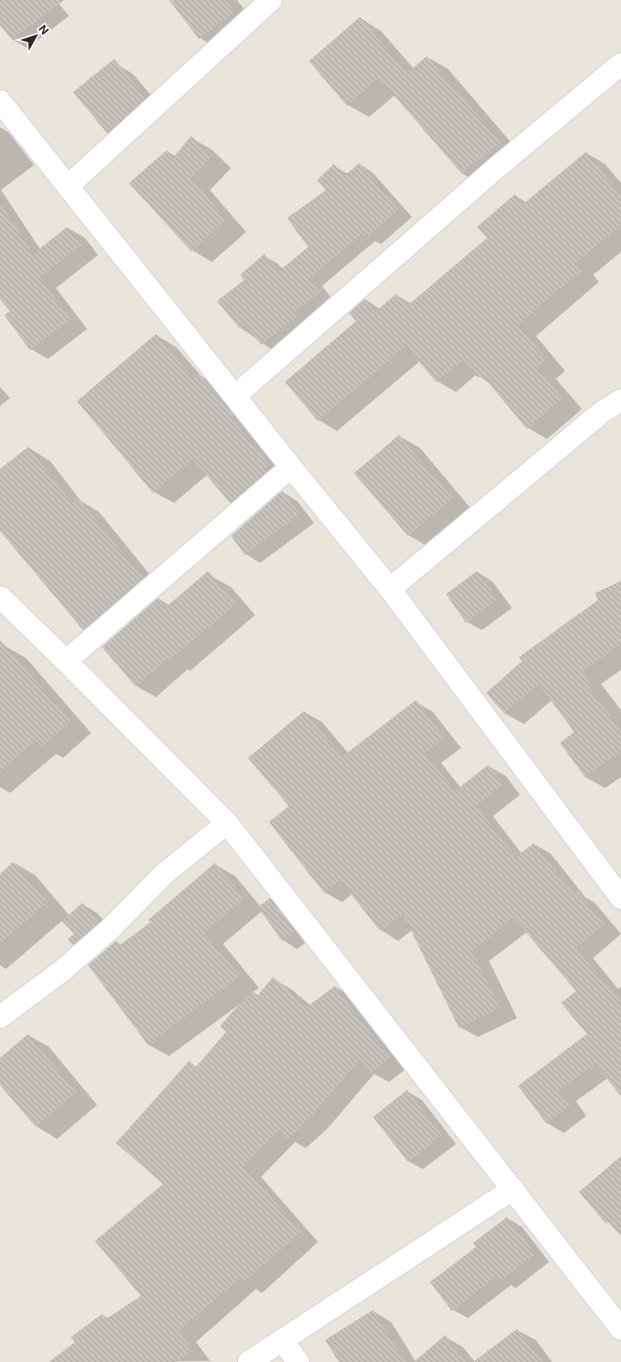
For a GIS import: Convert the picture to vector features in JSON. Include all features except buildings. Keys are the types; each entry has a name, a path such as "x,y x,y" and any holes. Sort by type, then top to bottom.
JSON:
{"street":[{"path":"68,186 271,0"},
{"path":"235,396 495,169 621,64"},
{"path":"0,101 291,467 390,588 621,898"},
{"path":"390,588 602,412 621,400"},
{"path":"66,661 291,467"},
{"path":"0,597 66,661 227,823 621,1329"},
{"path":"0,1017 63,970 110,929 164,874 227,823"},
{"path":"249,1362 513,1189"},
{"path":"282,1340 298,1362"}]}
